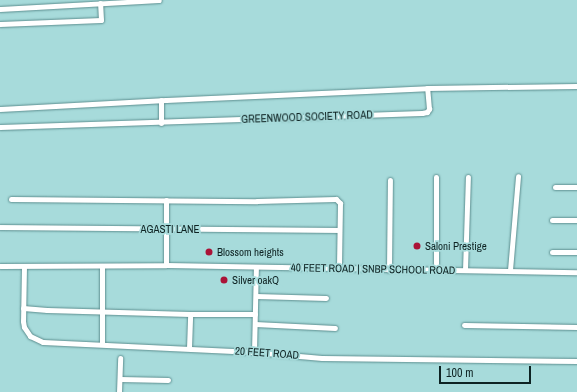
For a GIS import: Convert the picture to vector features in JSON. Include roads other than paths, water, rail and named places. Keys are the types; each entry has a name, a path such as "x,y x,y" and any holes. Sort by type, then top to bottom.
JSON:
{"street":[{"path":"0,9 159,0"},
{"path":"0,24 101,20 100,3"},
{"name":"GREENWOOD SOCIETY ROAD","path":"0,110 161,100 428,88 577,86"},
{"name":"GREENWOOD SOCIETY ROAD","path":"0,127 161,123 422,113 430,110 428,88"},
{"path":"161,100 161,123"},
{"path":"510,270 518,176"},
{"path":"436,177 436,269"},
{"path":"465,270 468,177"},
{"path":"389,270 390,180"},
{"path":"555,187 577,186"},
{"path":"11,198 166,200 336,199 340,203 339,268"},
{"path":"166,200 166,265"},
{"path":"552,220 577,220"},
{"name":"AGASTI LANE","path":"0,227 339,230"},
{"path":"552,252 577,252"},
{"name":"40 FEET ROAD | SNBP SCHOOL ROAD","path":"0,266 166,265 389,270 436,269 577,272"},
{"name":"20 FEET ROAD","path":"24,266 24,327 27,333 35,339 43,342 189,348 322,358 577,361"},
{"path":"102,266 102,344"},
{"path":"254,352 256,267"},
{"path":"256,296 326,298"},
{"path":"23,308 102,312 255,314"},
{"path":"189,348 190,314"},
{"path":"255,324 335,328"},
{"path":"464,325 577,327"},
{"path":"119,392 120,358"},
{"path":"120,379 168,380"}],"place":[{"name":"Saloni Prestige","path":"417,246"},
{"name":"Blossom heights","path":"209,252"},
{"name":"Silver oakQ","path":"224,280"}]}
